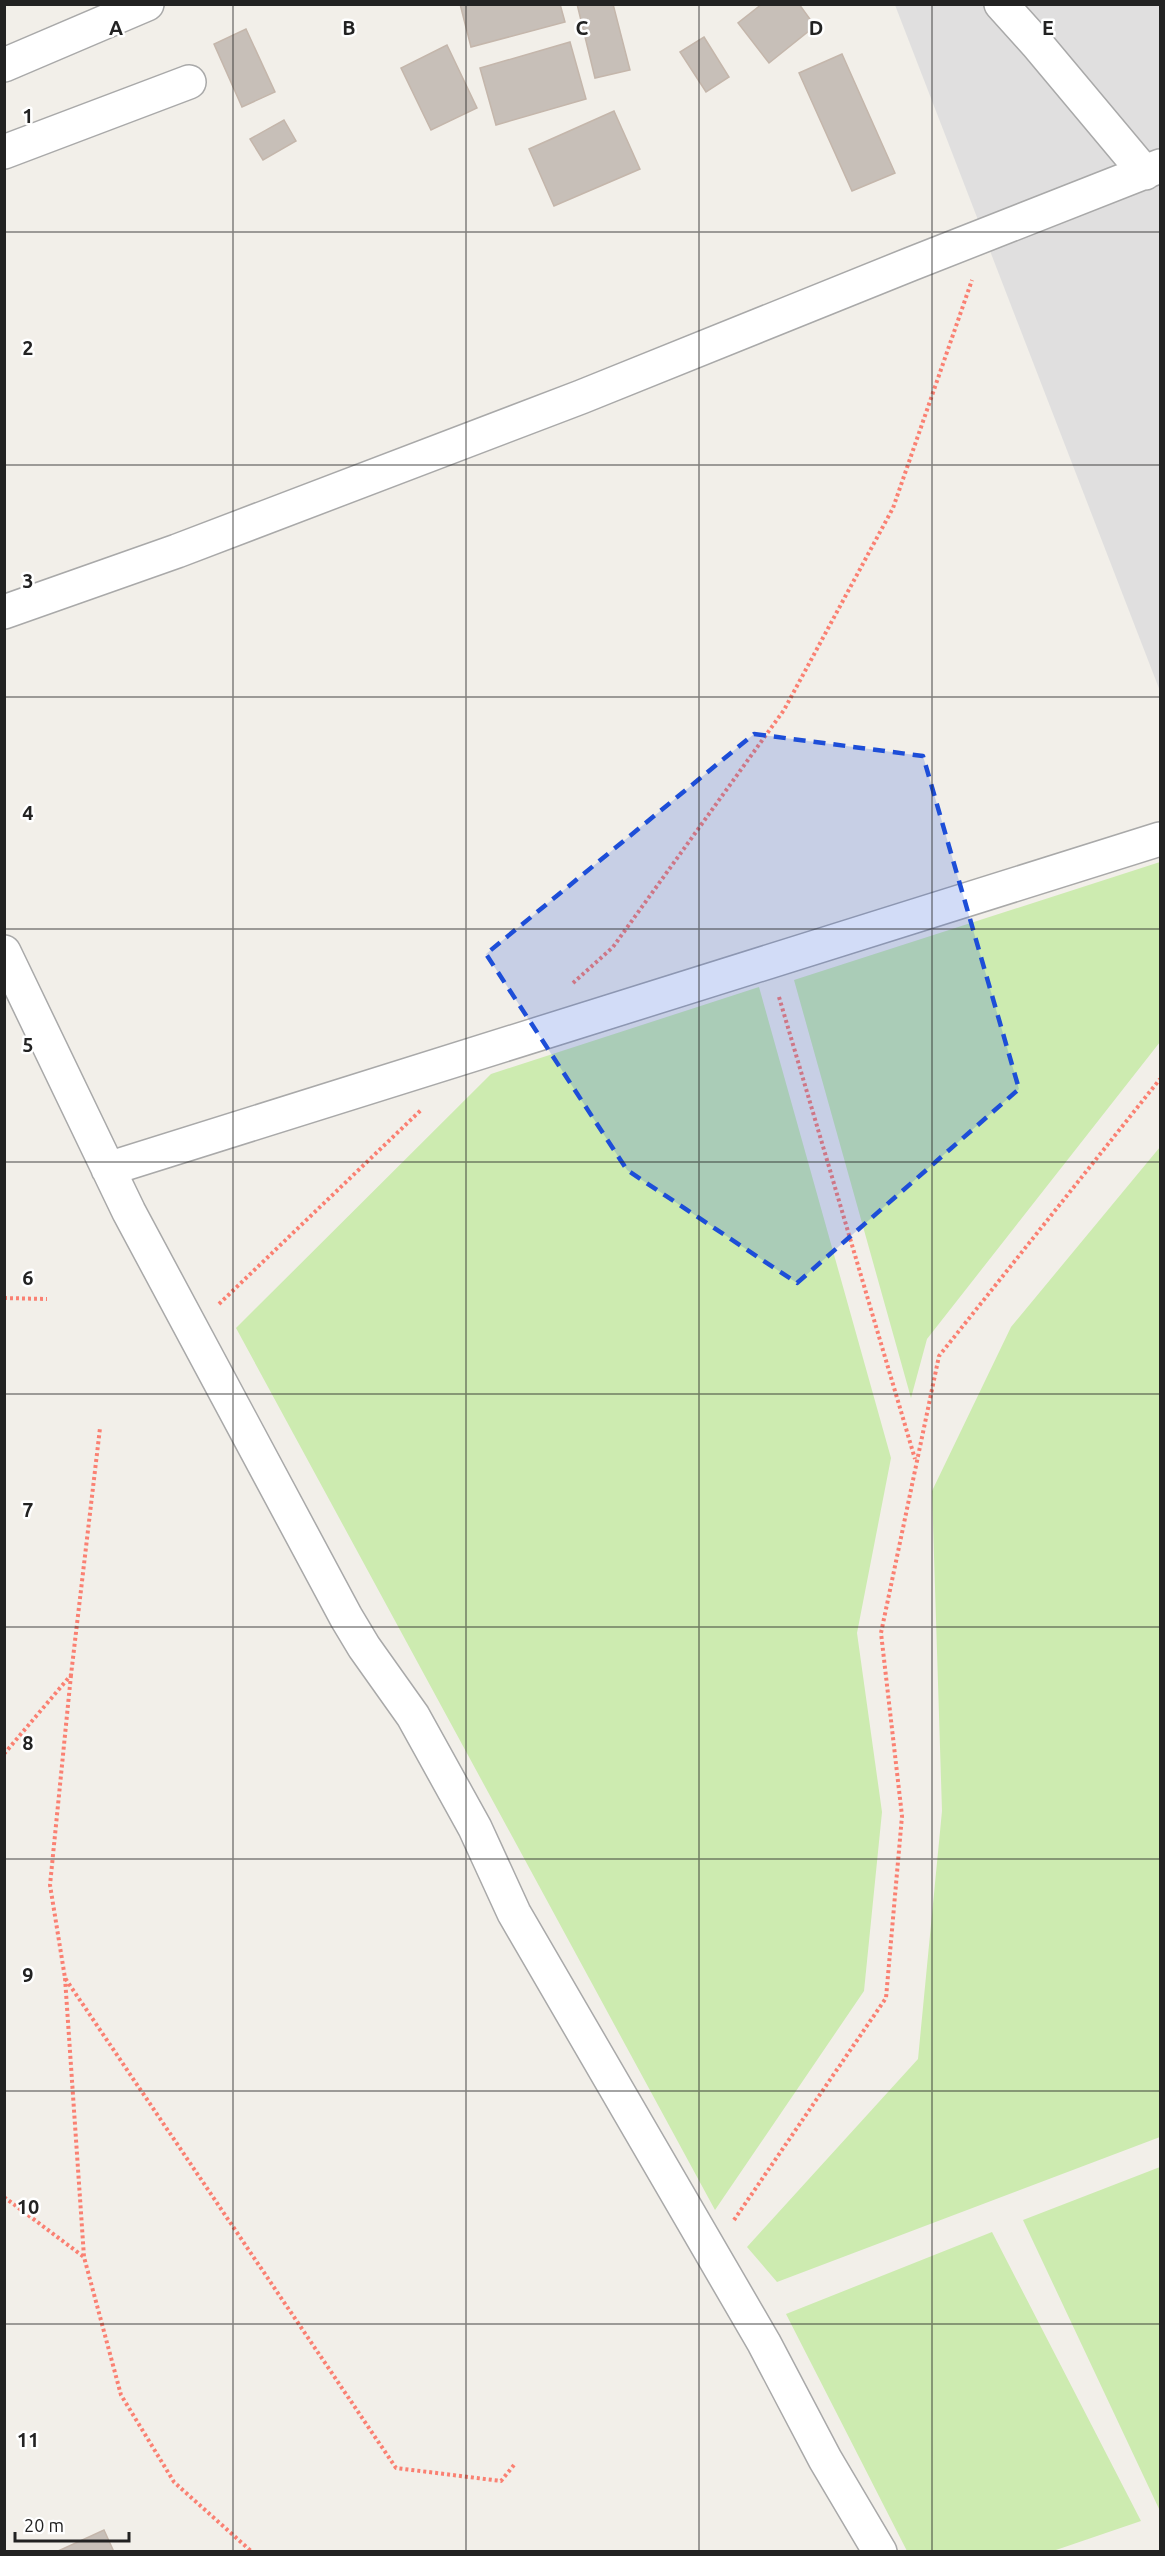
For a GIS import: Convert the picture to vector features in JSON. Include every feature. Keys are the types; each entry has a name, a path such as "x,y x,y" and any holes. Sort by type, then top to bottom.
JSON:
{"street":[{"path":"4,64 147,4"},
{"path":"4,612 188,547 581,397 1153,170 1001,4"},
{"path":"4,152 189,82"},
{"path":"108,1169 1161,839"},
{"path":"4,952 129,1212 346,1617 364,1647 413,1716 475,1828 514,1913 764,2343 830,2467 880,2552"}],"path":[{"path":"571,985 613,948 784,710 893,508 988,234"},
{"path":"769,962 916,1462"},
{"path":"711,2253 886,1998 902,1816 881,1633 939,1356 1161,1079"},
{"path":"193,1330 422,1109"},
{"path":"4,1298 47,1299"},
{"path":"100,1428 71,1675 50,1885 65,1978 84,2257 121,2395 174,2482 252,2552"},
{"path":"4,1754 71,1675"},
{"path":"65,1978 396,2468 501,2481 514,2465"},
{"path":"4,2197 84,2257"}],"highlighted area":[{"path":"754,734 923,756 1019,1089 797,1283 627,1170 486,954"}],"shaded area":[{"path":"895,5 1160,5 1160,691"}],"green space":[{"path":"1160,862 1160,1042 927,1339 911,1398 794,980"},
{"path":"759,987 891,1458 857,1633 882,1812 864,1991 715,2210 236,1328 491,1074"},
{"path":"1160,1147 1160,2137 777,2282 747,2247 918,2059 942,1811 932,1491 1011,1327"},
{"path":"1160,2167 1160,2511 1023,2220"},
{"path":"992,2232 1141,2521 1053,2551 907,2551 786,2314"}],"building":[{"path":"460,4 560,4 565,22 471,47"},
{"path":"577,4 613,4 630,70 595,78"},
{"path":"762,4 799,4 815,26 769,63 738,23"},
{"path":"246,29 275,92 242,107 214,44"},
{"path":"704,37 729,77 706,92 680,52"},
{"path":"570,42 586,99 496,125 480,68"},
{"path":"447,45 477,108 431,130 401,68"},
{"path":"842,54 895,173 852,191 799,73"},
{"path":"614,111 640,169 554,206 529,149"},
{"path":"284,120 296,141 263,160 250,139"},
{"path":"104,2530 114,2552 56,2552"}]}
